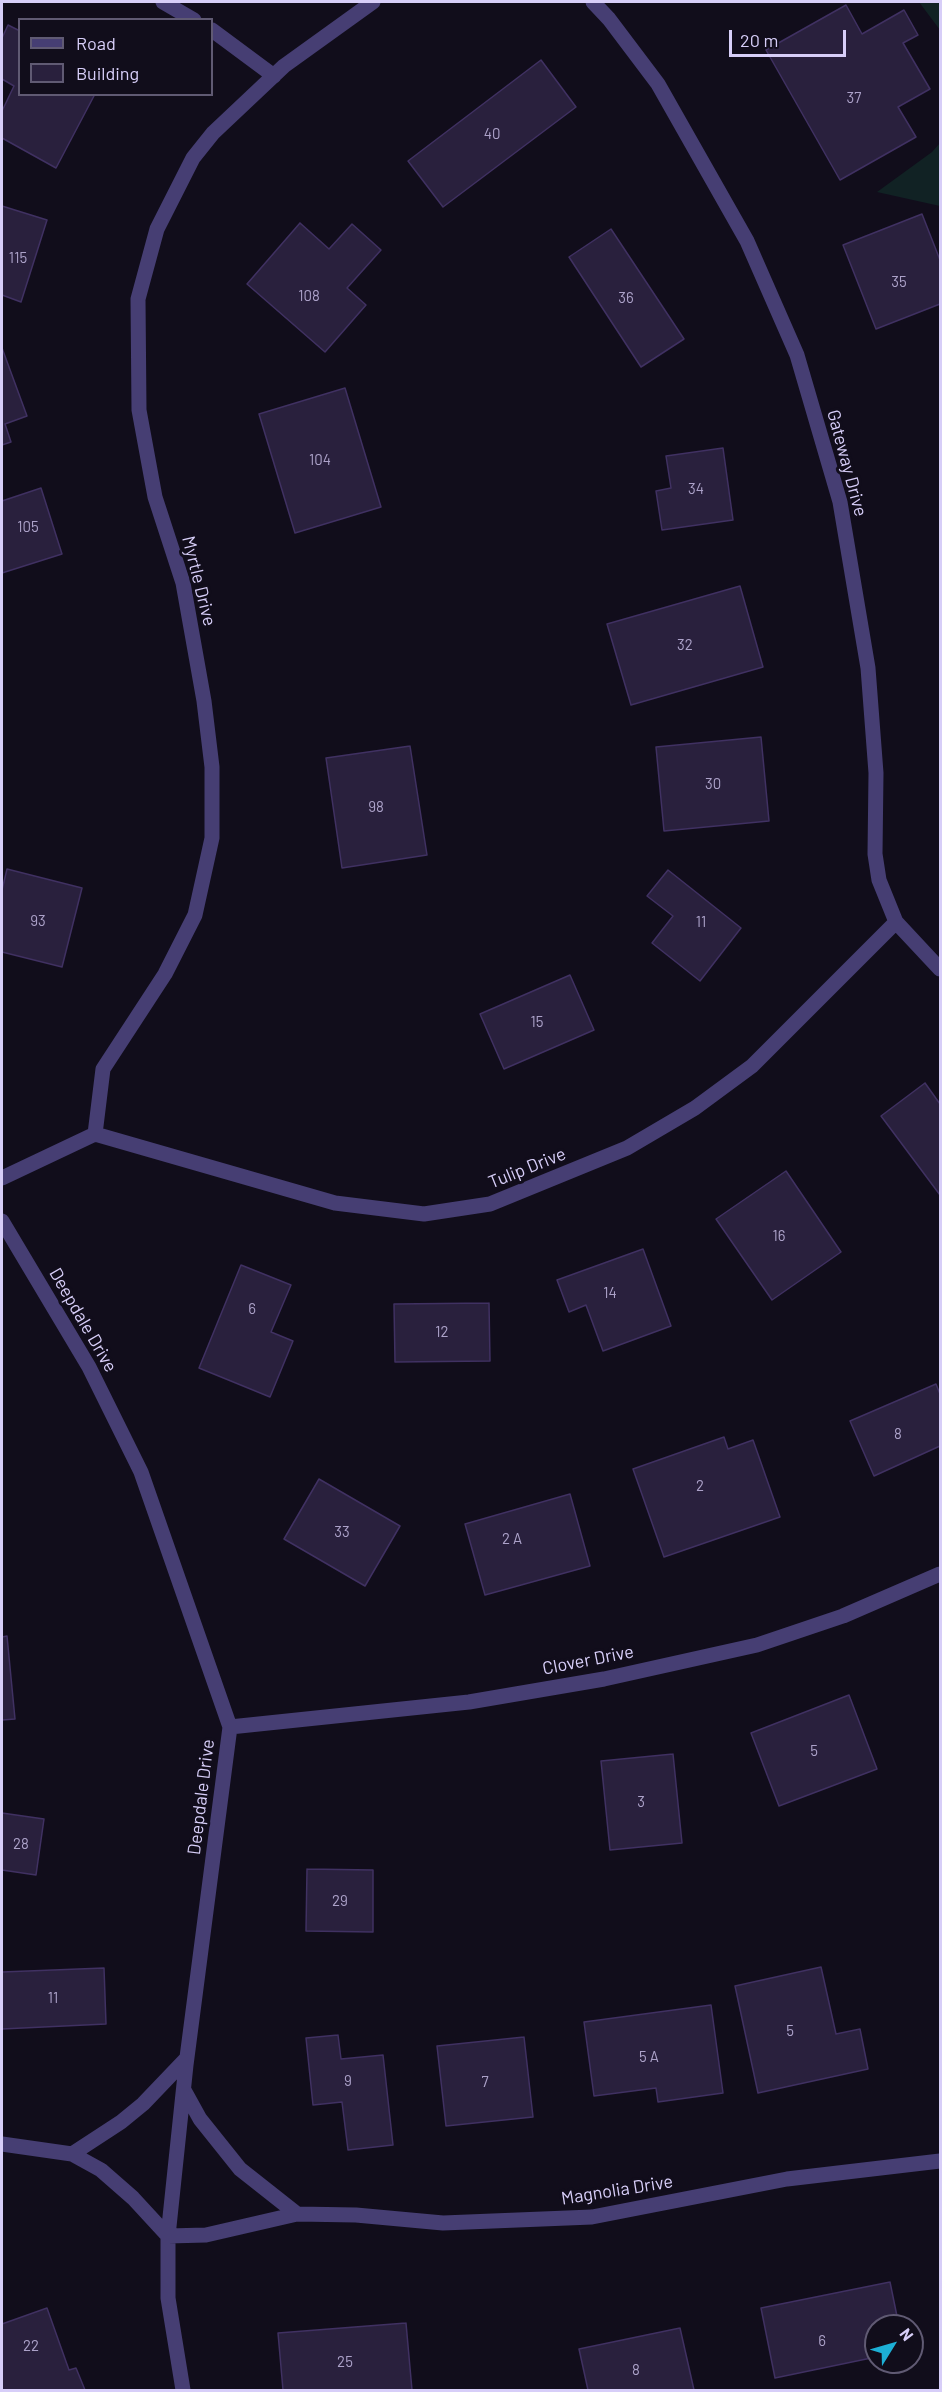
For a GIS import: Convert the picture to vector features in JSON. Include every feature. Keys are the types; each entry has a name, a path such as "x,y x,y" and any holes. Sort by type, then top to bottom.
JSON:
{"street":[{"path":"164,2 191,18"},
{"name":"Myrtle Drive","path":"95,1134 103,1069 165,974 195,915 212,838 212,767 204,701 183,583 155,497 139,410 138,299 157,229 193,158 213,133 274,76 373,2"},
{"name":"Gateway Drive","path":"593,2 609,19 658,84 747,241 797,355 840,502 868,668 876,772 875,854 886,902 896,922 940,969"},
{"path":"213,31 274,76"},
{"name":"Tulip Drive","path":"95,1134 335,1203 424,1214 490,1204 627,1148 695,1108 752,1066 896,922"},
{"path":"2,1178 95,1134"},
{"name":"Deepdale Drive","path":"2,1221 89,1368 141,1472 230,1727 187,2058 168,2236 168,2298 183,2391"},
{"name":"Clover Drive","path":"230,1727 469,1702 604,1679 757,1645 843,1616 940,1574"},
{"path":"72,2154 121,2122 143,2104 187,2058"},
{"path":"184,2090 200,2119 240,2169 297,2214"},
{"path":"2,2144 72,2154 101,2170 133,2198 168,2236"},
{"name":"Magnolia Drive","path":"168,2236 206,2235 297,2214 356,2215 442,2223 592,2217 787,2179 940,2161"}],"shaded area":[{"path":"919,2 940,2 940,30"},
{"path":"940,143 940,206 877,192 932,152"}],"building":[{"path":"846,5 862,34 904,10 918,35 903,43 930,89 898,107 916,137 840,180 766,50"},
{"path":"8,25 18,30 18,96 94,96 56,168 2,138 2,111 14,86 2,79 2,38"},
{"path":"541,60 576,107 443,207 408,161"},
{"path":"2,206 47,220 21,302 2,295"},
{"path":"922,214 940,260 940,304 876,329 843,245"},
{"path":"300,223 329,249 352,224 381,250 347,288 366,305 325,352 247,284"},
{"path":"611,229 684,339 641,367 569,257"},
{"path":"2,348 27,416 5,424 11,442 2,445"},
{"path":"345,388 381,507 295,533 259,414"},
{"path":"723,448 733,520 662,530 656,491 671,488 666,456"},
{"path":"41,488 62,554 2,573 2,501"},
{"path":"740,586 763,667 631,705 607,624"},
{"path":"761,737 769,821 664,831 656,747"},
{"path":"410,746 427,855 342,868 326,758"},
{"path":"7,869 82,888 62,967 2,952 2,890"},
{"path":"668,870 741,928 700,981 652,943 673,916 647,896"},
{"path":"570,975 594,1030 504,1069 480,1014"},
{"path":"925,1083 940,1104 940,1195 881,1116"},
{"path":"786,1171 841,1252 772,1300 716,1219"},
{"path":"643,1249 671,1326 603,1351 586,1305 569,1312 557,1280"},
{"path":"241,1265 291,1285 271,1332 293,1341 270,1397 199,1368"},
{"path":"489,1303 490,1361 395,1362 394,1304"},
{"path":"936,1384 940,1394 940,1446 874,1476 850,1421"},
{"path":"724,1437 728,1449 753,1440 780,1517 664,1557 633,1469"},
{"path":"319,1479 400,1526 365,1586 284,1539"},
{"path":"570,1494 590,1566 485,1595 465,1524"},
{"path":"7,1636 15,1719 2,1720 2,1637"},
{"path":"849,1695 877,1769 779,1806 751,1733"},
{"path":"673,1754 682,1843 610,1850 601,1761"},
{"path":"2,1813 44,1819 36,1875 2,1870"},
{"path":"307,1869 373,1870 373,1932 306,1931"},
{"path":"821,1967 836,2034 860,2029 868,2069 758,2093 735,1986"},
{"path":"104,1968 106,2024 2,2029 2,1972"},
{"path":"711,2005 723,2093 658,2102 656,2088 594,2096 584,2022"},
{"path":"338,2035 341,2059 383,2055 393,2145 348,2150 342,2102 313,2105 306,2038"},
{"path":"524,2037 533,2117 446,2126 437,2046"},
{"path":"890,2282 897,2314 864,2314 864,2359 775,2378 761,2308"},
{"path":"47,2308 69,2370 76,2368 85,2390 2,2390 2,2324"},
{"path":"406,2323 412,2390 283,2390 278,2333"},
{"path":"680,2328 694,2390 588,2390 579,2349"}]}
